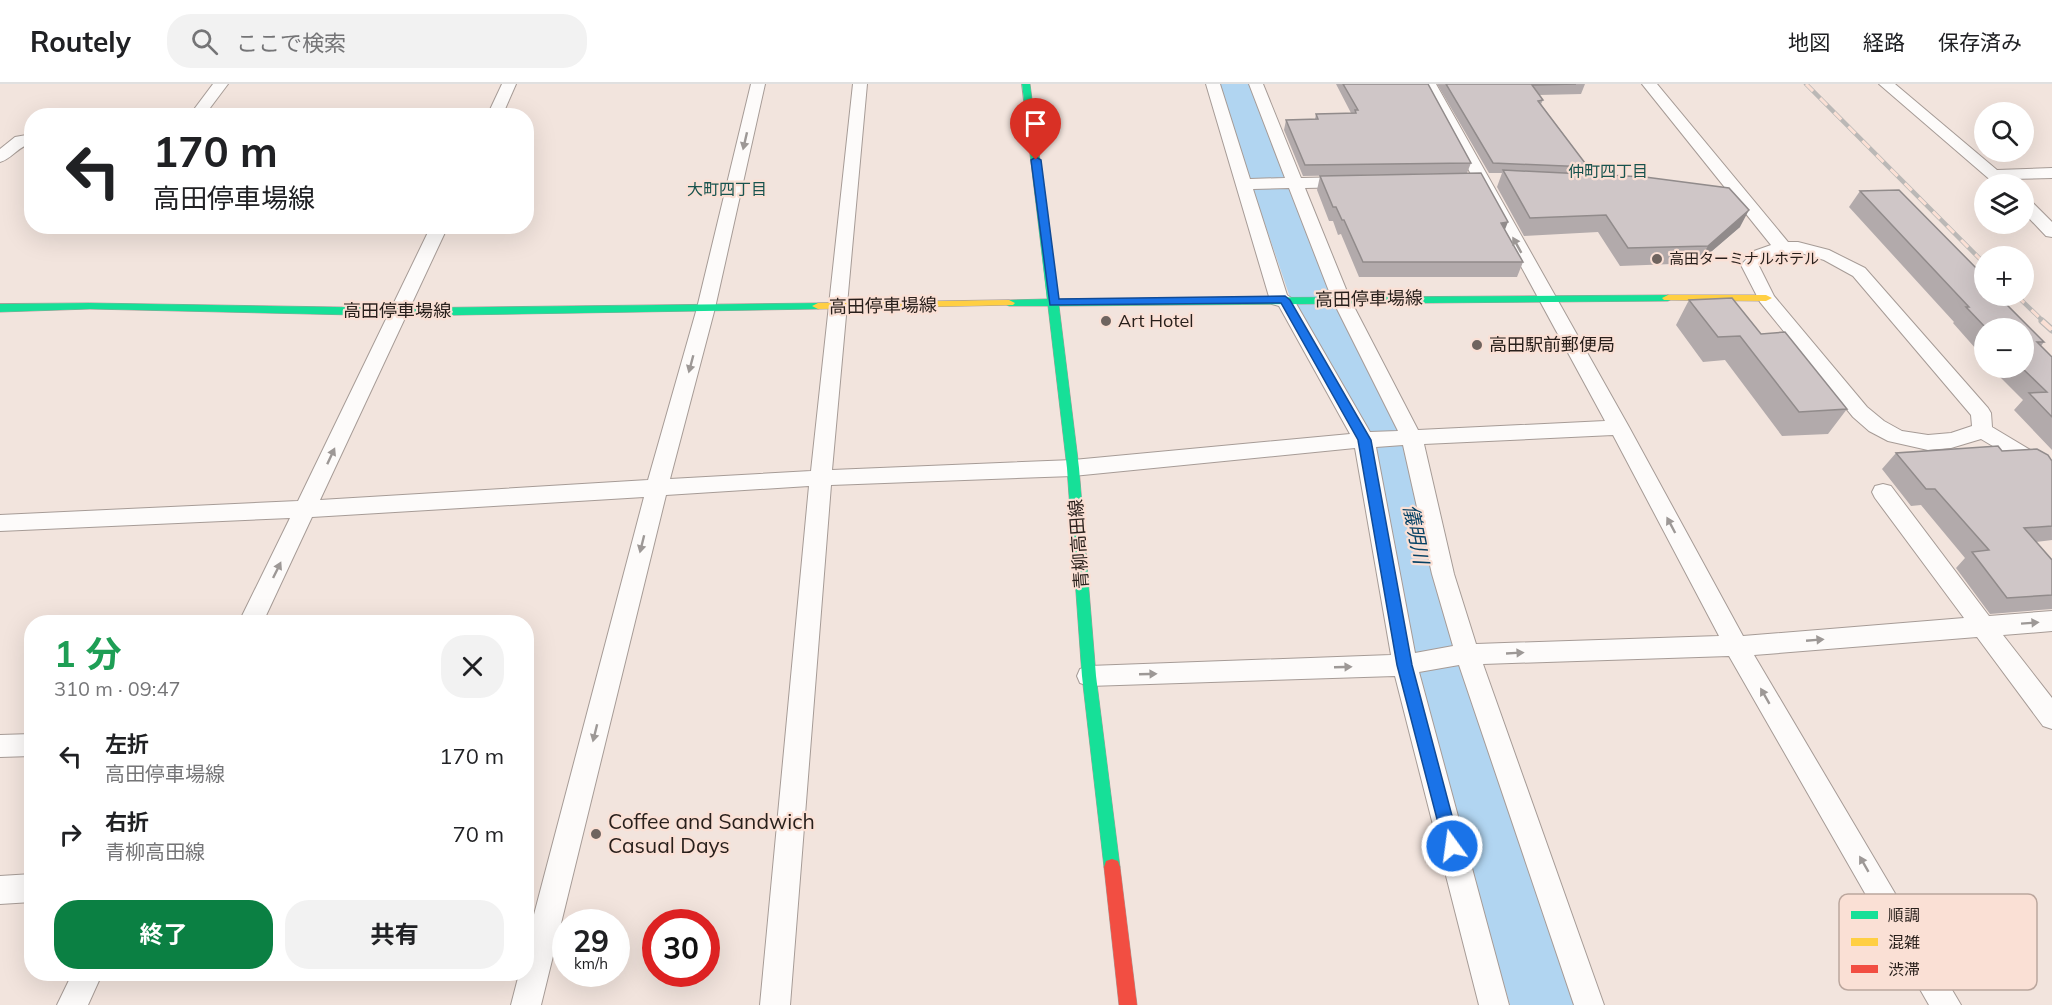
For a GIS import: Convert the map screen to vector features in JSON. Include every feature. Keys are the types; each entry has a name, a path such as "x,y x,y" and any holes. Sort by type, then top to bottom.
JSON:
{"main road":[{"name":"青柳高田線","path":"1026,84 1073,468 1089,676 1128,1005"},
{"name":"高田停車場線","path":"0,308 90,306 398,312 838,308 1334,299 1766,298"}],"street":[{"path":"202,108 221,84"},
{"path":"498,108 509,84"},
{"path":"534,973 657,488 706,308 758,84"},
{"path":"775,1005 860,84"},
{"path":"1213,84 1251,183 1286,300 1364,440 1405,665 1494,1005"},
{"path":"1256,84 1334,299 1412,438 1462,655 1589,1005"},
{"path":"1429,84 1475,180 1619,427 1736,646 1881,894"},
{"path":"1649,84 1783,248"},
{"path":"1886,84 1992,174"},
{"path":"0,157 24,140"},
{"path":"2034,175 2052,173"},
{"path":"1475,180 1504,181"},
{"path":"1251,183 1365,181"},
{"path":"1714,190 1738,191"},
{"path":"2034,214 2052,232"},
{"path":"254,615 436,234"},
{"path":"1783,248 1821,252 1841,259 1859,272 1982,413 1982,430 1971,437 1955,440 1912,441 1895,436 1876,426 1860,412 1766,298 1750,266 1760,253 1783,248"},
{"path":"0,523 306,509 822,478 1073,468 1364,440 1619,427"},
{"path":"1982,430 2040,465 2052,479"},
{"path":"1883,492 2052,718"},
{"path":"1089,676 1405,665 1462,655 1580,649 1736,646 2052,621"},
{"path":"0,746 24,745"},
{"path":"0,890 24,888"},
{"path":"72,1005 84,981"},
{"path":"526,1005 532,981"},
{"path":"1937,990 1946,1005"}],"building":[{"path":"1343,84 1428,84 1471,163 1305,165 1286,120 1318,119 1316,114 1356,113 1355,110 1358,110"},
{"path":"1446,84 1576,84 1532,85 1543,100 1538,101 1588,167 1493,163"},
{"path":"1503,170 1645,177 1729,188 1749,210 1708,246 1628,248 1606,215 1530,218"},
{"path":"1481,173 1508,222 1501,223 1523,262 1363,262 1344,220 1336,207 1333,207 1320,176"},
{"path":"1899,190 1974,266 1974,306 2008,306 2020,318 1976,318 1966,307 1969,307 1860,191"},
{"path":"1732,298 1761,334 1785,332 1847,409 1799,412 1740,336 1718,337 1689,300"},
{"path":"2034,332 2044,342 2037,342 2052,357 2052,417 2029,393 2047,392 2032,378"},
{"path":"1998,446 2002,451 2037,449 2048,455 2052,461 2052,526 2024,528 2052,560 2052,595 2007,598 1972,552 1989,550 1935,489 1926,489 1896,453"}],"waterway":[{"name":"儀明川","path":"1234,84 1316,309 1400,459 1449,698 1545,1005"}],"railway":[{"path":"1806,84 1974,253"},
{"path":"2027,306 2044,322"},
{"path":"2042,321 2052,330"}],"traffic: fast":[{"path":"1026,84 1073,468 1089,676 1112,867"},
{"path":"1009,303 1668,298"},
{"path":"0,308 90,306 398,312 818,306"}],"traffic: slow":[{"path":"1668,298 1766,298"},
{"path":"818,306 1009,303"}],"traffic: jam":[{"path":"1112,867 1128,1005"}],"place":[{"name":"高田ターミナルホテル","path":"1657,259"},
{"name":"Art Hotel","path":"1106,321"},
{"name":"高田駅前郵便局","path":"1477,345"},
{"name":"Coffee and Sandwich Casual Days","path":"596,834"}],"district":[{"name":"仲町四丁目","path":"1608,171"},
{"name":"大町四丁目","path":"727,189"}],"route":[{"path":"1036,160 1054,303 1285,300 1364,440 1405,665 1452,846"}]}
